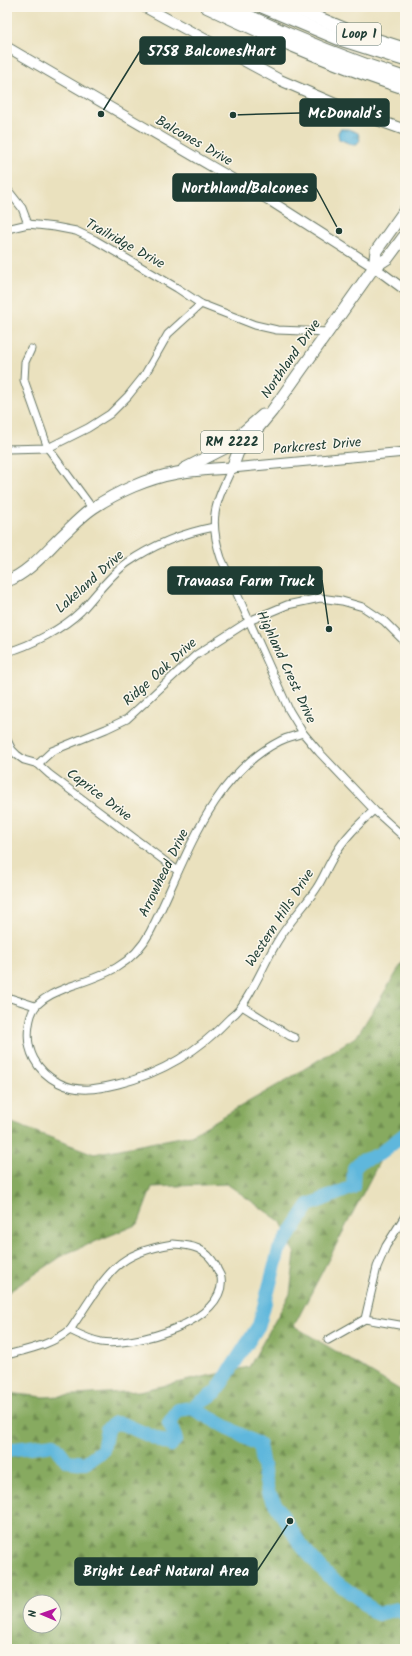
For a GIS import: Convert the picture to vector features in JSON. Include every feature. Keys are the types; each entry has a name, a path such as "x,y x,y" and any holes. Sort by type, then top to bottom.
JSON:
{"highway":[{"name":"Loop 1","path":"208,7 272,38 330,62 405,88"},
{"path":"230,7 312,45 405,78"},
{"path":"264,7 311,22 339,39 405,60"},
{"name":"Loop 1","path":"292,7 311,22 352,32 405,49"}],"main road":[{"path":"144,7 293,86 347,109 405,130"},
{"name":"Northland Drive","path":"374,267 376,251 405,210"},
{"name":"Northland Drive","path":"232,468 238,452 280,400 374,267 388,258 405,235"},
{"name":"RM 2222","path":"176,473 224,448 280,400"},
{"name":"RM 2222","path":"7,581 32,564 92,508 144,482 176,473 204,469 232,468"}],"street":[{"name":"Balcones Drive","path":"7,47 269,200 374,267 405,290"},
{"path":"7,189 22,208 28,224"},
{"name":"Trailridge Drive","path":"7,229 28,224 76,231 96,240 201,304 255,325 277,330 329,332"},
{"path":"7,449 48,448 88,428 110,414 128,396 144,376 168,334 201,304"},
{"path":"32,349 25,362 24,380 48,448 92,508"},
{"name":"Parkcrest Drive","path":"232,468 405,452"},
{"name":"Highland Crest Drive","path":"232,468 218,498 214,514 216,544 221,558 289,710 303,733 374,810"},
{"name":"Lakeland Drive","path":"7,652 37,641 80,612 107,581 127,564 146,552 194,531 214,527"},
{"name":"Ridge Oak Drive","path":"38,764 52,751 127,719 196,655 249,622 287,604 320,598 342,601 363,607 384,620 405,642"},
{"name":"Arrowhead Drive","path":"35,1006 45,998 59,991 101,976 119,967 133,956 143,945 151,931 178,871 214,803 230,782 246,765 262,752 282,740 303,733"},
{"name":"Caprice Drive","path":"7,740 12,750 17,755 24,760 38,764 49,774 178,871"},
{"path":"374,810 405,838"},
{"name":"Western Hills Drive","path":"35,1006 30,1019 28,1035 33,1060 42,1071 53,1080 67,1087 82,1090 98,1089 125,1083 149,1075 177,1061 217,1032 242,1006 278,941 317,888 335,854 351,832 374,810"},
{"path":"7,997 35,1006"},
{"path":"242,1006 295,1038"},
{"path":"365,1319 377,1267 386,1246 405,1216"},
{"path":"7,1355 47,1344 59,1338 70,1330 105,1280 116,1267 137,1254 156,1247 173,1244 190,1245 211,1257 221,1277 220,1290 214,1301 205,1311 186,1325 168,1333 115,1343 88,1339 70,1330"},
{"path":"328,1340 365,1319 405,1326"}],"green space":[{"path":"405,959 405,1136 389,1143 294,1326 405,1393 405,1649 7,1649 7,1393 44,1397 139,1391 249,1367 290,1294 295,1254 281,1222 227,1184 152,1187 138,1224 65,1254 7,1293 7,1121 94,1154 191,1135 288,1079 357,1036"}],"water":[{"path":"340,129 348,129 358,133 360,140 356,145 353,145 339,139 338,133"}],"waterway":[{"path":"7,1450 54,1444 67,1461 85,1463 103,1450 107,1429 115,1423 123,1424 171,1445 176,1439 169,1423 178,1410 192,1408 216,1392 259,1325 279,1250 309,1205 353,1187 354,1168 361,1161 378,1155 405,1134"},
{"path":"192,1408 259,1445 268,1492 300,1544 327,1575 363,1602 373,1612 378,1614 397,1609 405,1613"}],"place":[{"name":"5758 Balcones/Hart","path":"101,114"},
{"name":"McDonald's","path":"233,115"},
{"name":"Northland/Balcones","path":"339,231"},
{"name":"Travaasa Farm Truck","path":"329,629"},
{"name":"Bright Leaf Natural Area","path":"290,1521"}]}
